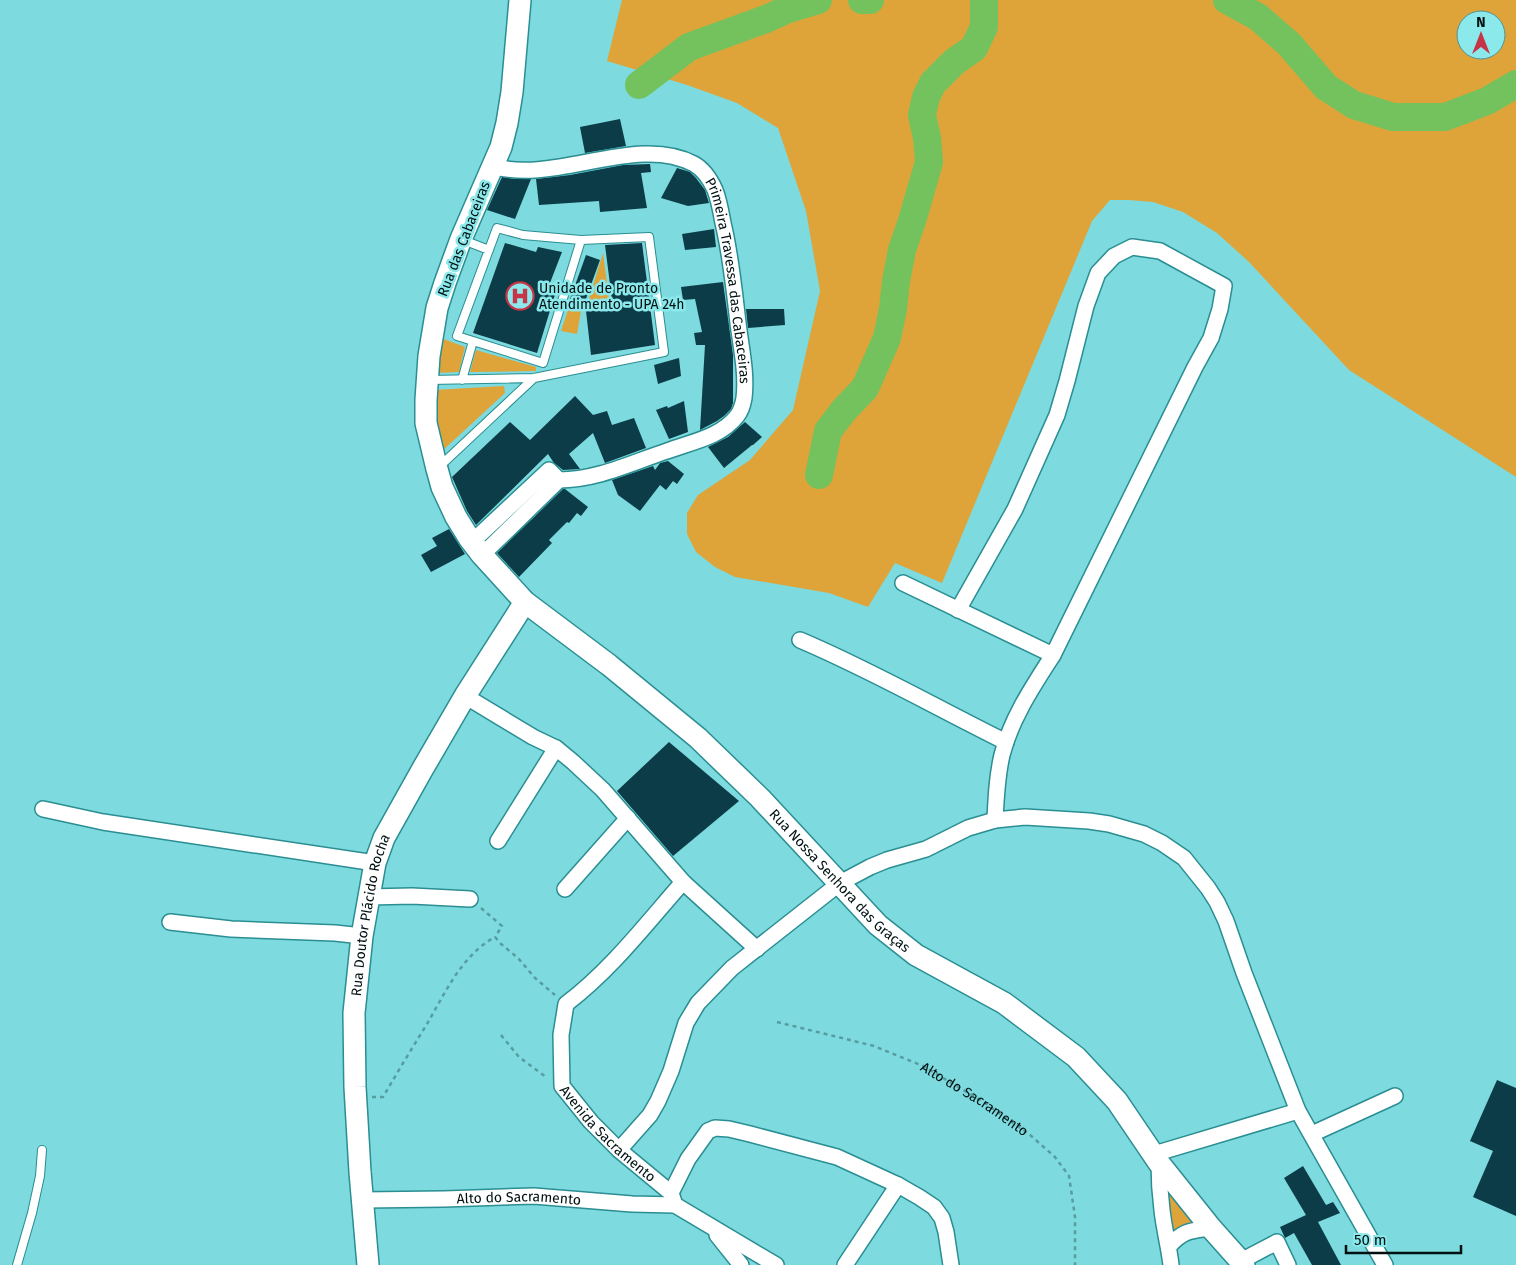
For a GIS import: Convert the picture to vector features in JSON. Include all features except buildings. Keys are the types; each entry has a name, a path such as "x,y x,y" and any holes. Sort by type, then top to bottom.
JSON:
{"street":[{"name":"Rua das Cabaceiras","path":"520,0 512,92 507,123 501,147 461,239 438,308 429,356 426,423 436,469 449,502 477,549 525,602"},
{"name":"Primeira Travessa das Cabaceiras","path":"477,549 559,480 601,474 709,436 738,415 744,397 743,357 730,255 718,202 709,178 695,164 674,156 639,154 542,169 506,170 493,166"},
{"path":"958,610 1015,509 1057,415 1068,380 1086,306 1098,273 1114,256 1132,247 1160,251 1224,286 1220,309 1211,338 1053,655 1025,700 1006,742 999,770 995,820"},
{"path":"903,583 1053,655"},
{"name":"Rua Doutor Plácido Rocha","path":"368,1265 360,1172 354,1014 362,936 374,863 384,838 465,696 525,602"},
{"name":"Rua Nossa Senhora das Graças","path":"525,602 610,664 698,738 760,798 878,925 916,955 1004,1003 1076,1057 1117,1101 1156,1158 1210,1228 1243,1263"},
{"path":"800,640 852,663 1006,742"},
{"path":"465,696 556,748 588,775 683,882 757,948"},
{"path":"498,840 556,748"},
{"path":"42,809 103,822 374,863"},
{"path":"619,1150 650,1115 658,1101 671,1071 686,1023 698,1003 732,968 840,883 887,860 926,849 968,828 995,820 1025,817 1089,821 1109,824 1144,834 1162,842 1184,858 1208,888 1226,921 1244,973 1298,1111 1386,1265"},
{"path":"565,889 628,818"},
{"path":"566,1004 587,988 683,882"},
{"path":"368,897 412,896 470,899"},
{"path":"170,922 231,928 362,936"},
{"name":"Avenida Sacramento","path":"566,1004 561,1035 562,1086 591,1122 673,1199 708,1225 776,1265"},
{"path":"1312,1134 1396,1096"},
{"path":"1171,1265 1162,1212 1156,1158 1298,1111"},
{"path":"673,1199 688,1159 700,1141 708,1131 715,1128 729,1129 837,1157 898,1185 934,1207 942,1218 951,1265"},
{"path":"845,1265 898,1185"},
{"name":"Alto do Sacramento","path":"363,1200 534,1196 632,1204 673,1199"},
{"name":"Avenida Sacramento","path":"708,1225 741,1265"},
{"path":"1169,1246 1178,1236 1189,1231 1210,1228"},
{"path":"1243,1263 1277,1242 1288,1265"}],"lane":[{"path":"427,380 534,378 664,352 648,237 581,240 523,235 497,228 457,336 543,363 581,240"},
{"path":"461,239 489,250"},
{"path":"462,380 473,341"},
{"path":"436,469 534,378"},
{"path":"17,1265 32,1213 40,1176 42,1150"}],"path":[{"path":"356,1096 383,1097 463,965 485,943 496,937 502,926 470,899"},
{"path":"496,937 535,978 566,1004"},
{"name":"Alto do Sacramento","path":"777,1022 874,1046 923,1066 982,1101 1029,1134 1055,1157 1069,1176 1075,1217 1075,1265"},
{"path":"502,1035 519,1057 562,1086"}],"shaded area":[{"path":"622,0 1516,0 1516,477 1349,370 1249,262 1217,233 1183,212 1153,202 1110,200 1092,221 942,583 895,563 868,607 829,593 735,577 715,567 696,552 687,534 687,513 698,495 750,460 793,410 820,291 806,211 778,128 737,103 687,85 607,61"},
{"path":"603,253 610,306 586,309"},
{"path":"569,307 581,311 577,334 561,331"},
{"path":"441,338 465,347 459,372 435,373"},
{"path":"476,350 536,367 536,371 470,372"},
{"path":"504,386 505,393 441,452 435,430 434,390"},
{"path":"1171,1187 1195,1224 1174,1234 1165,1188"}],"waterway":[{"path":"639,85 689,47 788,9 818,0"},
{"path":"862,0 870,0"},
{"path":"819,475 828,431 844,410 865,388 887,338 902,250 929,162 927,138 922,115 926,97 933,83 954,62 974,48 984,27 984,0"},
{"path":"1227,0 1258,17 1289,44 1326,87 1354,105 1393,117 1445,117 1487,101 1516,84"}],"place":[{"name":"Unidade de Pronto Atendimento - UPA 24h","path":"520,296"}]}
